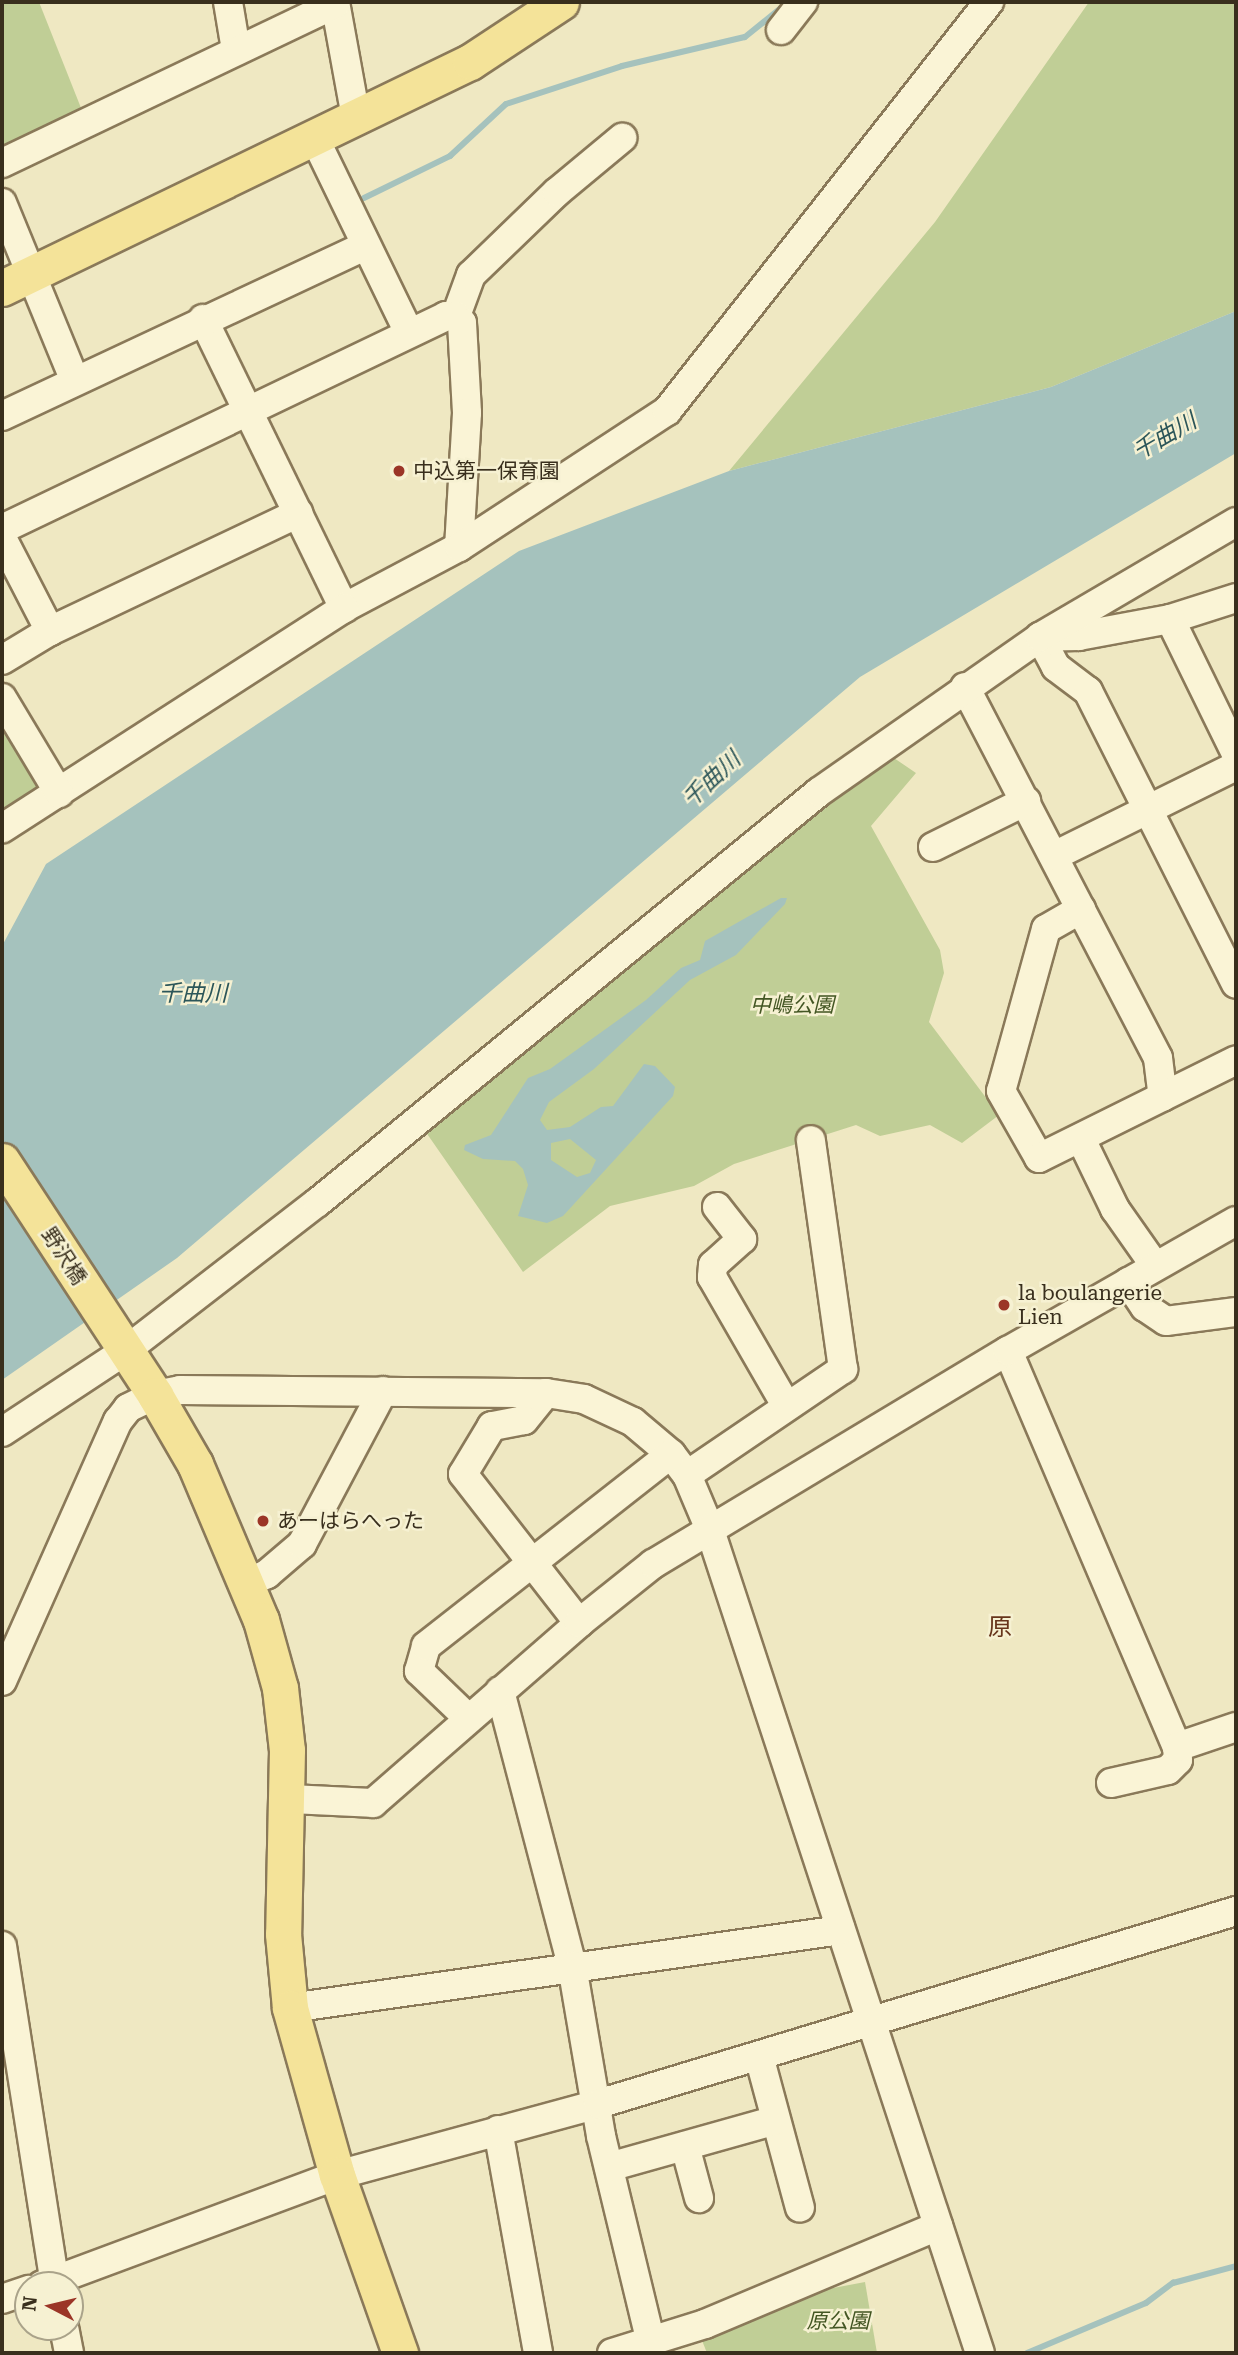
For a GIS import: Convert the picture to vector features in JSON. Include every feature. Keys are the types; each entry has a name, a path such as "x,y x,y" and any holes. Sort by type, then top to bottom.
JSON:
{"main road":[{"path":"16,281 470,62 561,2"},
{"name":"野沢橋","path":"2,1161 155,1395 210,1496 246,1583 279,1688 289,1799 283,1934 290,2008 337,2175 400,2353"}],"street":[{"path":"228,2 236,50"},
{"path":"781,30 803,2"},
{"path":"2,828 344,608 459,547 617,440 667,411 989,2"},
{"path":"2,163 335,3 356,117"},
{"path":"314,137 409,333"},
{"path":"2,529 409,333 456,316 466,299 471,275 557,192 622,138"},
{"path":"2,204 16,281 75,380"},
{"path":"2,416 203,319 365,246"},
{"path":"456,316 462,323 467,412 459,547"},
{"path":"203,319 344,608"},
{"path":"2,660 50,631 298,513"},
{"path":"2,1432 125,1352 495,1060 818,792 1040,637 1236,522"},
{"path":"2,538 50,631"},
{"path":"1040,637 1079,636 1170,619 1236,598"},
{"path":"1170,619 1236,754"},
{"path":"1040,637 1056,667 1088,691 1150,808 1236,984"},
{"path":"965,687 1158,1058 1163,1097"},
{"path":"2,698 59,793"},
{"path":"1054,856 1236,765"},
{"path":"933,847 1026,801"},
{"path":"1081,909 1046,929 1001,1091 1039,1158 1236,1060"},
{"path":"1081,1139 1115,1209 1155,1266"},
{"path":"468,1718 419,1671 426,1646 523,1569 534,1564 571,1530 843,1369 811,1140"},
{"path":"717,1208 742,1239 713,1265 712,1277 786,1405"},
{"path":"289,1799 373,1803 579,1623 709,1527 1236,1221"},
{"path":"1128,1282 1144,1307 1166,1321 1236,1312"},
{"path":"1008,1351 1177,1747 1178,1760 1168,1770 1111,1783"},
{"path":"2,1681 15,1622 118,1421 128,1408 155,1395 180,1390 546,1393 584,1399 633,1422 679,1465 709,1527 981,2353"},
{"path":"246,1583 267,1574 302,1544 383,1391"},
{"path":"546,1393 524,1420 492,1426 463,1474 579,1623"},
{"path":"500,1691 572,1966 609,2167 651,2343"},
{"path":"1177,1747 1236,1727"},
{"path":"82,2271 337,2175 598,2104 1236,1911"},
{"path":"290,2008 841,1930"},
{"path":"2,1945 48,2271"},
{"path":"759,2056 800,2208"},
{"path":"609,2167 776,2120"},
{"path":"498,2130 538,2353"},
{"path":"685,2146 699,2198"},
{"path":"612,2353 651,2343 937,2226"}],"green space":[{"path":"2,2 39,2 83,113 2,152"},
{"path":"1089,2 1236,2 1236,311 1051,387 729,471 935,222"},
{"path":"2,714 43,780 41,796 2,821"},
{"name":"中嶋公園","path":"891,756 916,773 871,826 940,950 944,973 929,1022 999,1115 962,1143 930,1125 880,1136 856,1125 734,1164 694,1186 610,1206 523,1272 423,1128"},
{"name":"原公園","path":"865,2282 877,2353 707,2353 701,2338 828,2289"}],"water":[{"name":"千曲川","path":"1236,311 1236,453 860,677 177,1258 2,1380 2,946 46,864 519,551 729,471 1051,387"},
{"path":"781,898 787,898 785,904 736,955 690,980 594,1069 549,1102 540,1120 547,1130 570,1127 601,1107 613,1106 644,1064 655,1066 675,1087 673,1096 563,1216 547,1223 518,1216 528,1185 523,1169 515,1161 483,1159 464,1150 465,1145 491,1135 528,1078 550,1069 646,1000 681,968 700,960 705,941","holes":["570,1139 596,1160 590,1173 577,1177 551,1160 551,1143"]}],"waterway":[{"path":"364,198 450,156 506,104 622,66 745,37 781,8"},
{"path":"1027,2353 1146,2303 1173,2283 1236,2266"}],"place":[{"name":"中込第一保育園","path":"399,471"},
{"name":"la boulangerie Lien","path":"1004,1305"},
{"name":"あーはらへった","path":"263,1521"}],"district":[{"name":"原","path":"1000,1628"}]}
